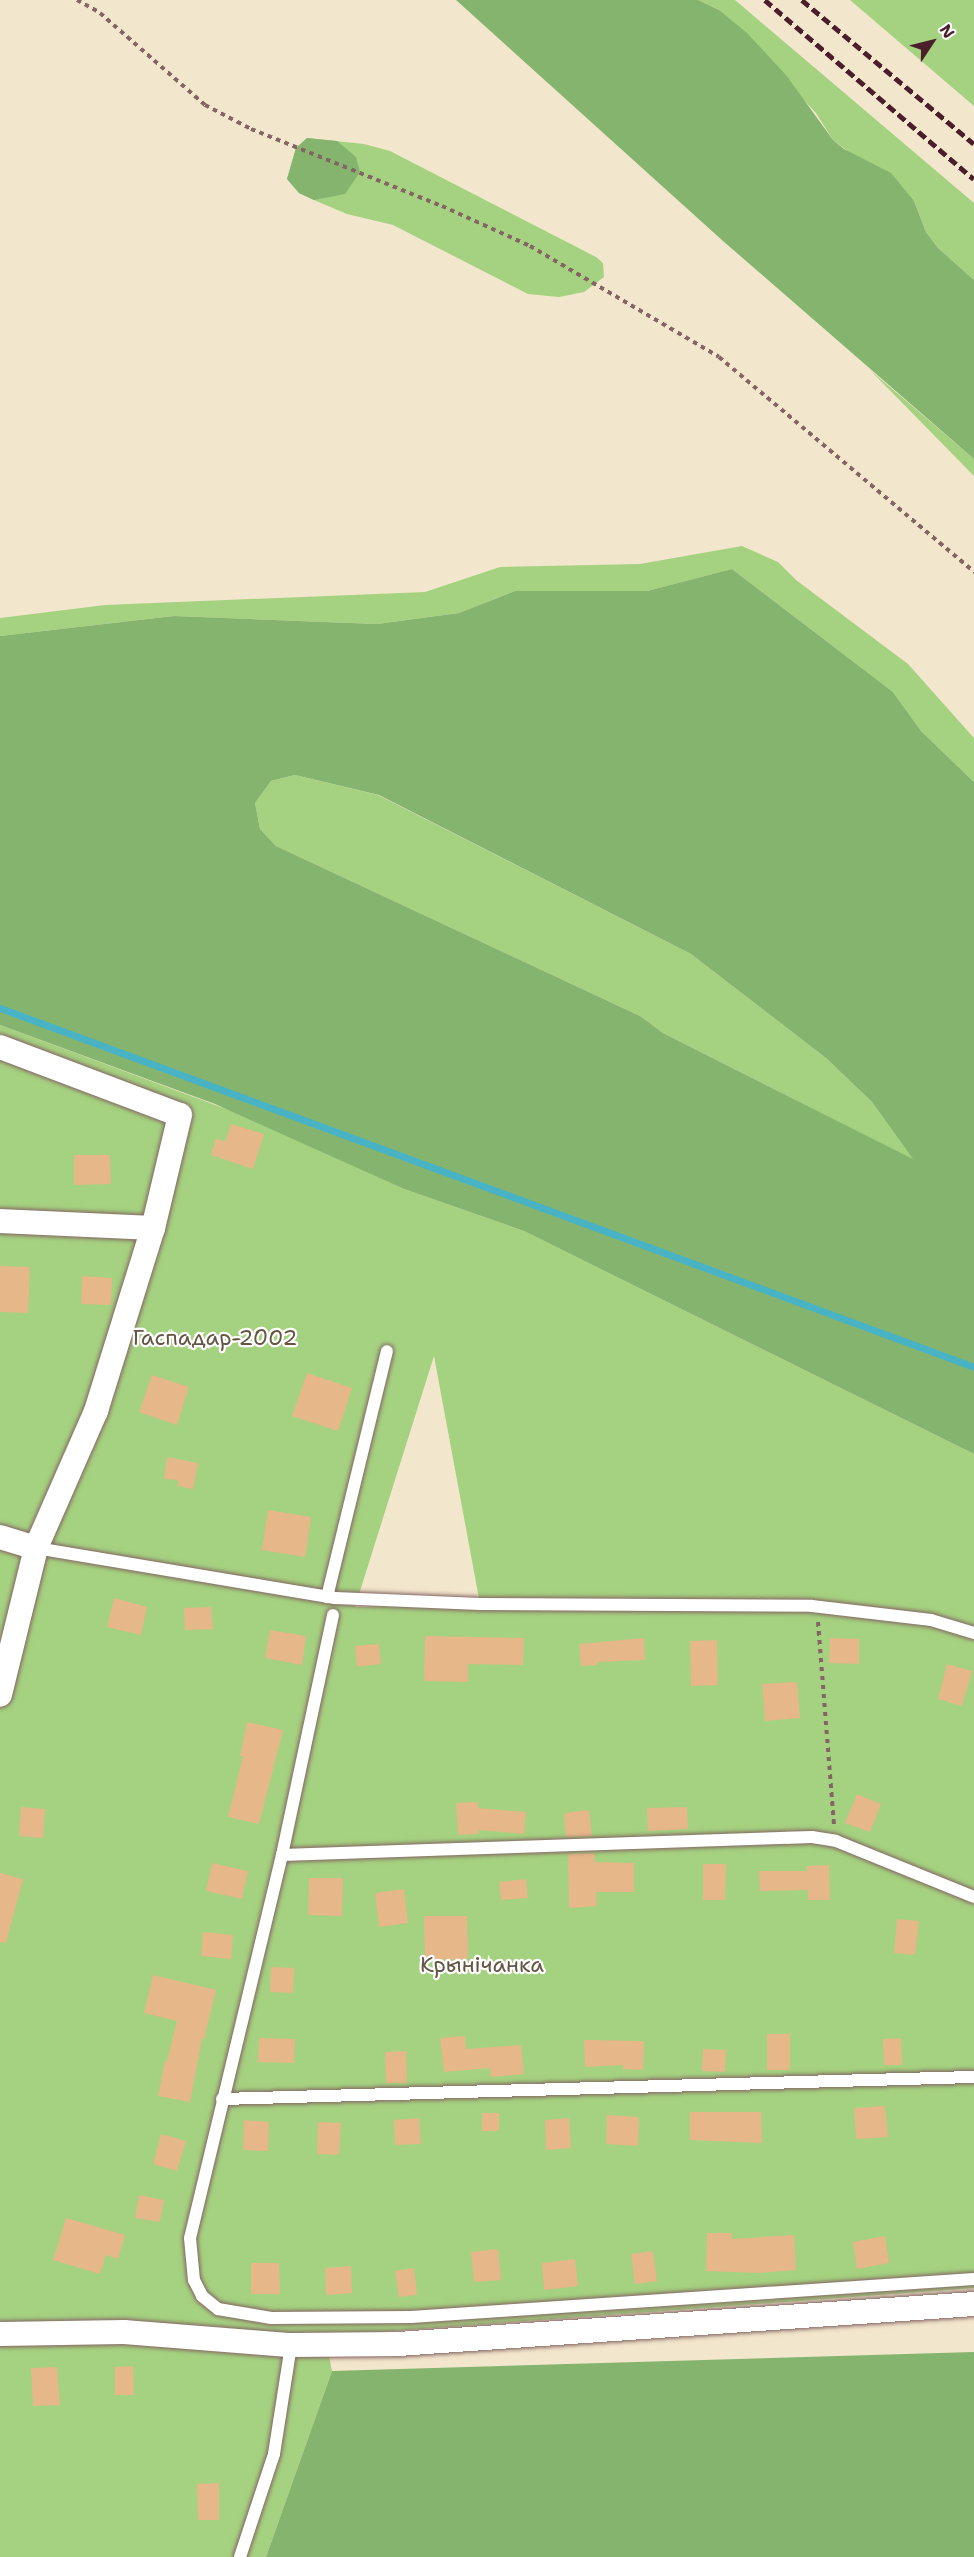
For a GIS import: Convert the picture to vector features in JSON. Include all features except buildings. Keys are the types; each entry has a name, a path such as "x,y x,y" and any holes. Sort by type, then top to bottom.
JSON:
{"street":[{"path":"0,1047 180,1115 153,1228 96,1411 36,1548 0,1695"},
{"path":"0,1221 153,1228"},
{"path":"0,1537 36,1548"},
{"path":"0,2334 124,2332 291,2345 398,2344 974,2304"}],"lane":[{"path":"327,1597 387,1351"},
{"path":"36,1548 327,1597 480,1604 816,1606 931,1620 974,1633"},
{"path":"333,1615 282,1856 190,2238 190,2259 194,2280 202,2296 218,2309 271,2318 411,2318 974,2279"},
{"path":"282,1856 812,1837 836,1841 974,1897"},
{"path":"222,2099 974,2077"},
{"path":"240,2557 274,2454 291,2345"}],"path":[{"path":"76,0 100,13 205,105 251,129 442,206 530,246 625,299 719,357 974,572"},
{"path":"816,1606 836,1841"}],"green space":[{"path":"456,0 698,0 719,10 747,33 786,75 833,140 844,149 891,173 914,201 926,232 938,248 974,280 974,459 723,241"},
{"path":"698,0 735,0 974,203 974,280 938,248 926,232 914,201 833,140 816,113 719,10"},
{"path":"850,0 974,0 974,106"},
{"path":"307,138 364,144 390,151 596,257 603,263 604,277 584,292 559,297 528,294 393,225 347,214 299,193 287,179 296,148"},
{"path":"307,138 337,141 356,157 360,172 345,194 314,200 299,193 287,179 296,148"},
{"path":"870,370 974,459 974,476"},
{"path":"742,546 778,562 796,580 908,664 974,738 974,782 921,731 893,692 732,569 647,591 515,591 459,613 377,624 174,616 0,636 0,618 105,605 425,592 500,567 640,564"},
{"path":"732,569 893,692 921,731 974,782 974,1454 524,1231 404,1189 215,1104 0,1025 0,636 174,616 377,624 459,613 515,591 647,591","holes":["295,775 379,795 691,954 826,1058 872,1102 913,1159 663,1033 640,1016 276,846 260,829 255,803 271,781"]},
{"path":"295,775 378,795 691,954 826,1058 872,1102 914,1160 663,1033 640,1016 276,846 260,829 255,803 271,781"},
{"path":"0,1025 245,1116 404,1189 524,1231 974,1454 974,2288 325,2336 332,2371 266,2557 0,2557","holes":["434,1356 480,1604 355,1607"]},
{"path":"974,2352 974,2557 266,2557 332,2371"}],"waterway":[{"path":"0,1008 974,1367"}],"railway":[{"path":"765,0 974,179"},
{"path":"802,0 974,144"}],"park label":[{"name":"Гаспадар-2002","path":"215,1338"},
{"name":"Крынічанка","path":"482,1965"}]}
